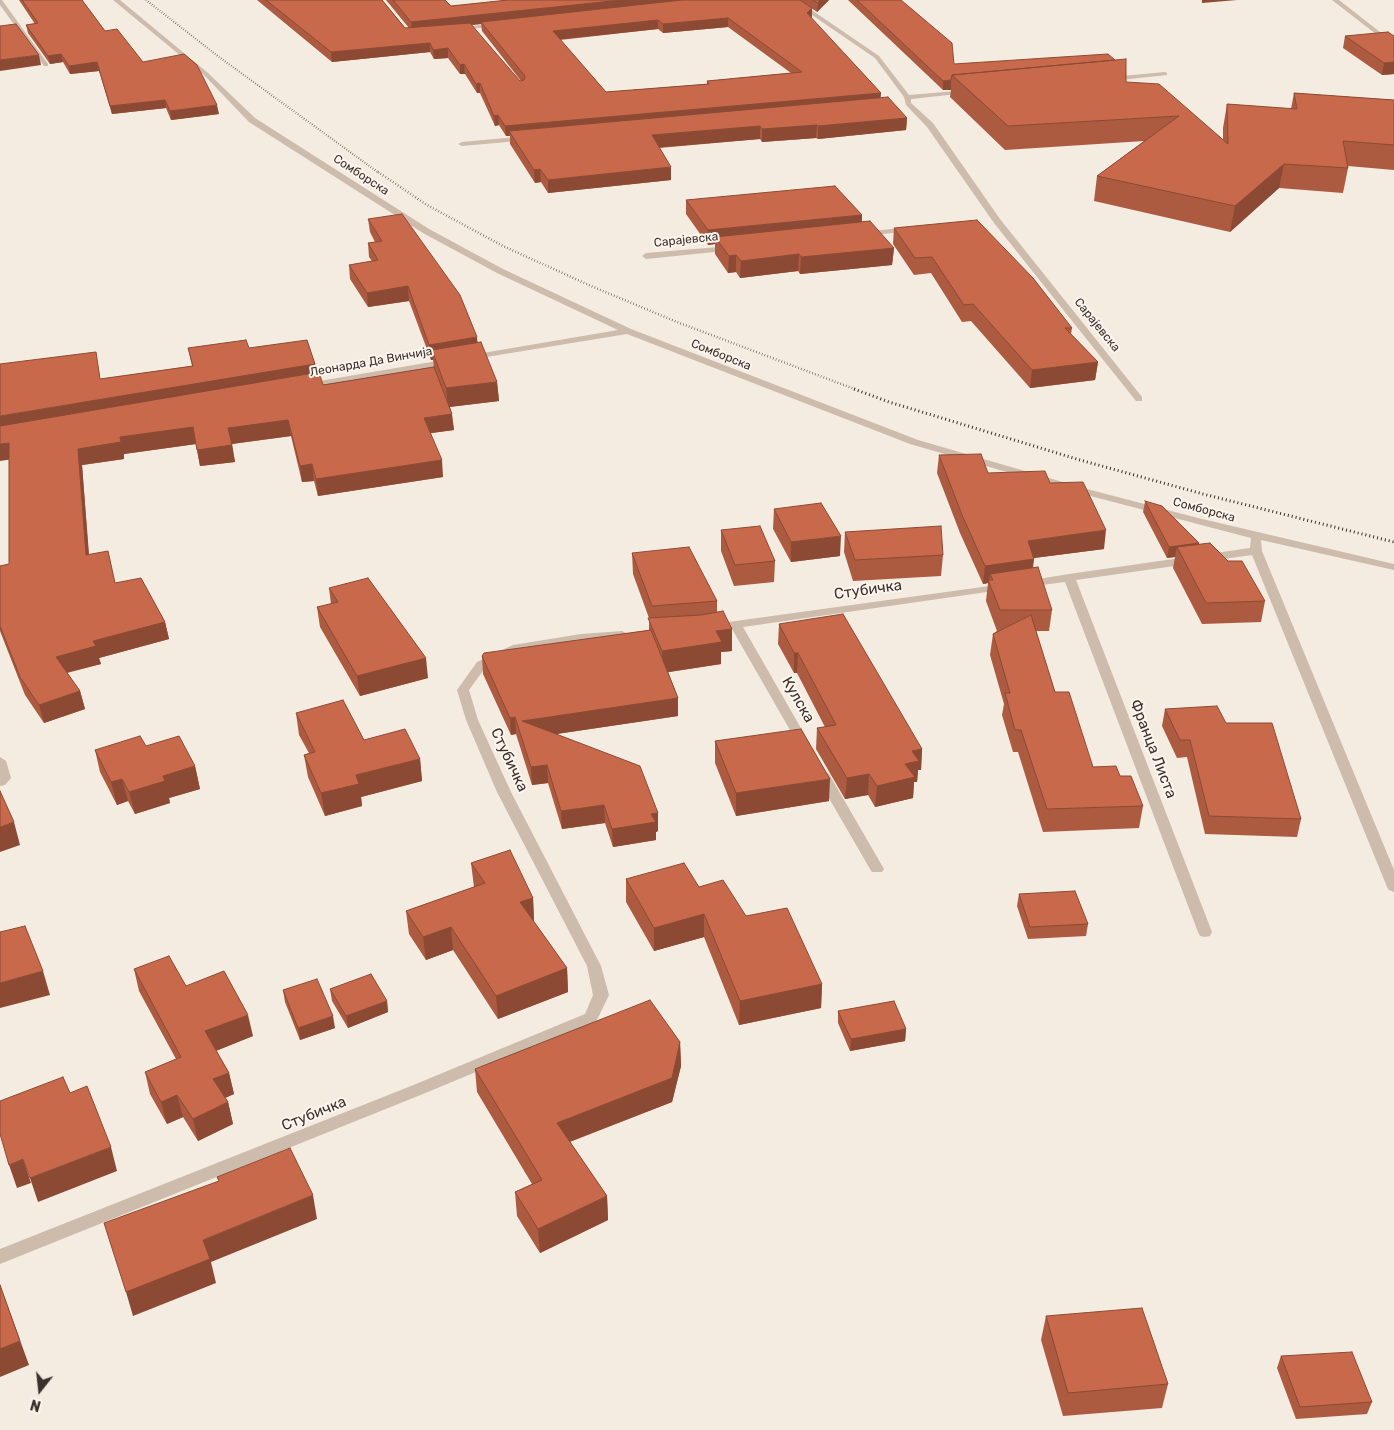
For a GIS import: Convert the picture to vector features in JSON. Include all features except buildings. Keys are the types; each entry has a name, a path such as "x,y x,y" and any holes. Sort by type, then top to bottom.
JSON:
{"street":[{"name":"Сомборска","path":"116,0 206,74 252,120 426,231 500,271 628,331 914,442 1084,491 1256,536 1394,567"},
{"name":"Сарајевска","path":"793,0 877,58 907,100 930,125 992,221 1139,399"},
{"path":"1335,0 1394,46"},
{"path":"0,2 46,65"},
{"path":"454,29 502,24"},
{"path":"472,27 478,34"},
{"path":"1099,80 1166,74"},
{"path":"898,104 907,100 974,91"},
{"path":"462,144 531,137"},
{"path":"851,235 919,228"},
{"name":"Сарајевска","path":"646,256 744,246"},
{"name":"Леонарда Да Винчија","path":"294,388 628,331"},
{"path":"1256,536 1256,552 1394,887"},
{"name":"Стубичка","path":"701,630 1256,552"},
{"name":"Франца Листа","path":"1070,577 1205,932"},
{"name":"Кулска","path":"736,625 877,869"},
{"name":"Стубичка","path":"0,1257 591,1018 600,995 594,966 504,792 472,720 463,690 481,665 517,648 582,638 631,634"},
{"path":"0,761 2,780"}],"railway":[{"path":"146,0 219,57 379,173"},
{"path":"378,172 427,205 503,246 677,322 857,390"},
{"path":"854,389 889,402 1080,460 1203,494 1394,542"}]}
